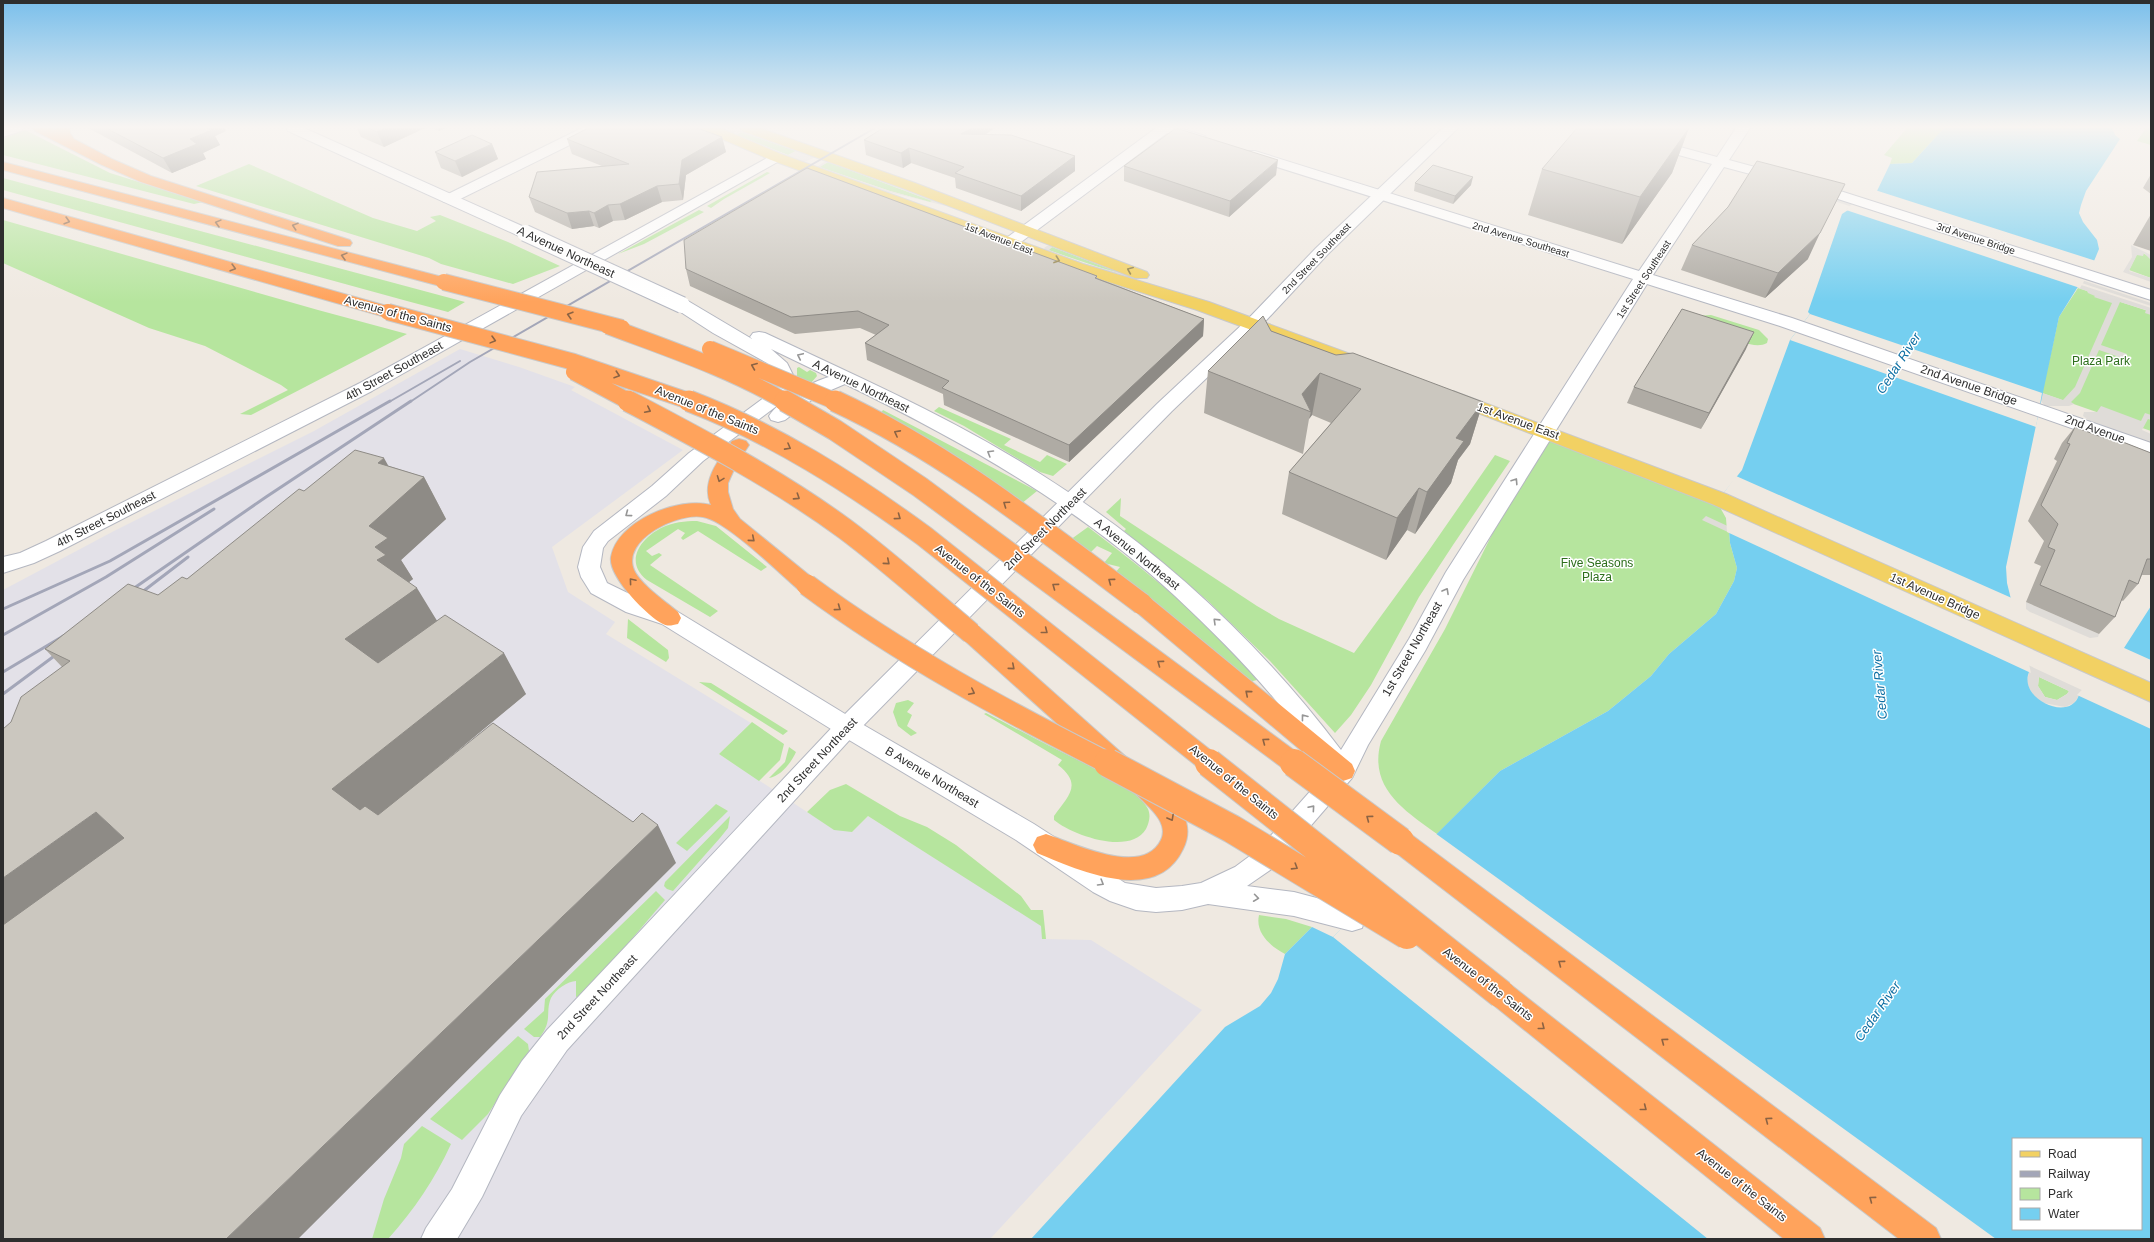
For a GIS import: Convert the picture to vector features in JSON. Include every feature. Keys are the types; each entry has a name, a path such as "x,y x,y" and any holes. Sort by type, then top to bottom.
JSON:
{"highway":[{"path":"79,186 608,326 676,339 708,348 836,401 917,444 1012,508 1142,604 1343,771"},
{"path":"168,186 320,234 422,276"},
{"name":"Avenue of the Saints","path":"3,203 388,312 540,352 622,377 717,412 756,430 837,475 930,541 1809,1239"},
{"path":"608,326 713,365 759,386 834,430 920,487 1388,832 1925,1239"},
{"path":"540,352 710,444 783,488 845,529 1053,703 1161,804 1173,820 1176,834 1172,846 1162,858 1150,866 1130,870 1098,863 1046,845"},
{"path":"739,445 722,472 716,490 720,507 732,522 807,585 860,624 954,683 1232,828 1501,994"},
{"path":"670,618 634,584 623,571 621,561 624,550 631,538 658,519 689,510 704,510 717,514 732,522"},
{"path":"1053,703 1267,858"},
{"path":"1892,1214 1931,1239"}],"main road":[{"name":"1st Avenue East","path":"856,186 1104,276 1203,306 1382,371"},
{"name":"1st Avenue East","path":"910,186 1134,272 1203,306"},
{"name":"1st Avenue East","path":"1437,392 1546,432 1719,499"},
{"name":"1st Avenue Bridge","path":"1719,499 2151,693"}],"street":[{"name":"A Avenue Northeast","path":"422,186 682,305 754,335 848,378 963,437 1071,502 1146,560 1201,607 1232,636 1292,702 1343,771"},
{"path":"450,199 476,186"},
{"name":"4th Street Southeast","path":"3,565 27,558 53,546 366,387 724,186"},
{"path":"1011,242 1087,186"},
{"name":"2nd Avenue Southeast","path":"1351,186 1793,324"},
{"name":"2nd Street Southeast","path":"1253,324 1322,250 1390,186"},
{"name":"1st Street Southeast","path":"1546,432 1703,186"},
{"name":"3rd Avenue Bridge","path":"1809,186 1856,199 2151,295"},
{"path":"659,491 696,457 776,398 784,386 783,372 773,358 718,328 682,305"},
{"name":"2nd Street Northeast","path":"437,1239 459,1208 502,1121 543,1057 847,727 1165,407 1253,324"},
{"name":"2nd Avenue Bridge","path":"1793,324 2039,409"},
{"path":"659,491 739,445 816,388 833,380 848,378"},
{"name":"2nd Avenue","path":"2039,409 2151,450"},
{"name":"1st Street Northeast","path":"1267,858 1343,771 1359,739 1417,645 1454,577 1546,432"},
{"name":"B Avenue Northeast","path":"659,491 601,536 593,547 589,567 592,577 599,588 634,606 670,618 847,727 1046,845 1097,881 1119,893 1136,898 1156,900 1182,898 1204,894 1218,894 1280,902 1352,918"},
{"name":"B Avenue Northeast","path":"1204,894 1244,875 1267,858"}],"shaded area":[{"path":"872,186 930,202 932,201 892,186 893,186 946,206 889,192"},
{"path":"1819,196 1829,196 2151,303 2151,306"},
{"path":"1848,208 2151,308 2151,315 2145,313 2146,310 2120,302 2101,345 2127,354 2125,359 2099,350 2080,393 2071,402 2074,404 2069,406 2045,406 2035,394 1810,314 2063,400 2075,387 2112,303 2094,297 2095,296 2087,291 1846,210"},
{"path":"2131,245 2151,255 2151,260 2144,253 2143,256 2137,255 2129,271 2151,278 2151,282 2123,272 2132,257"},
{"path":"1050,246 1138,279 1083,264 1047,251 1044,248","holes":["1052,247 1117,272 1083,263 1049,250"]},
{"path":"460,349 519,367 575,387 571,390 683,450 552,547 568,592 615,622 606,634 751,723 719,754 810,814 852,832 868,816 1042,926 1042,939 1091,940 1202,1010 990,1239 3,1239 3,590 114,531 314,431"},
{"path":"2101,406 2141,421 2145,413 2151,415 2151,420 2148,419 2142,430 2151,434 2151,445 2091,422 2083,416 2084,412 2097,412"},
{"path":"1706,516 2151,722 2079,696 2074,703 2065,707 2044,703 2035,697 2029,688 2027,681 2029,672 1702,520","holes":["2039,677 2069,691 2057,700 2045,697 2038,686"]},
{"path":"2026,602 2099,634 2098,637 2090,638 2030,612 2026,609"}],"green space":[{"path":"3,186 33,186 465,302 448,312 3,190"},
{"path":"124,186 152,186 203,202 194,204"},
{"path":"196,186 299,186 373,218 417,231 436,221 430,217 440,215 508,242 560,266 513,284 441,264 429,258"},
{"path":"742,186 747,186 711,208 707,206"},
{"path":"875,186 893,186 933,201 930,202"},
{"path":"699,210 704,212 644,244 618,254"},
{"path":"3,220 407,334 251,415 240,414 288,390 205,346 149,328 3,263"},
{"path":"1052,247 1118,272 1116,273 1048,250"},
{"path":"2143,253 2151,258 2151,278 2129,270 2137,254"},
{"name":"Plaza Park","path":"2078,288 2151,312 2151,431 2042,393 2059,317"},
{"path":"1711,315 1759,330 1768,339 1767,343 1760,345 1741,341 1722,332 1697,316"},
{"path":"799,367 807,372 810,370 816,373 817,376 811,383 797,377 797,368"},
{"path":"939,407 1011,439 1004,445 1040,462 1047,455 1067,464 1053,476 1040,472 964,426 934,411"},
{"path":"883,410 1037,491 1021,504 881,413"},
{"name":"Five Seasons Plaza","path":"1546,432 1718,500 1728,517 1730,543 1737,568 1734,581 1716,614 1669,654 1651,676 1608,711 1500,771 1437,834 1401,806 1384,785 1378,758 1381,741 1445,629 1530,458"},
{"path":"1495,455 1510,461 1419,597 1371,685 1351,715 1335,733 1270,661 1207,600 1124,531 1126,529 1106,512 1121,498 1120,516 1279,619 1354,653 1427,553"},
{"path":"697,521 716,526 767,567 761,571 698,531 683,540 681,538 685,533 678,529 646,551 652,556 659,553 662,555 650,565 718,611 710,617 647,580 640,573 636,559 641,545 647,538 661,528 674,523"},
{"path":"1088,527 1177,598 1239,658 1257,680 1249,682 1202,640 1115,573 1120,567 1104,563 1112,553 1097,546 1089,554 1070,540"},
{"path":"628,619 668,650 669,658 666,662 627,638"},
{"path":"2039,677 2069,691 2057,700 2045,697 2038,686"},
{"path":"699,682 711,683 788,731 783,735"},
{"path":"908,700 914,703 907,712 912,715 907,726 917,733 911,736 898,726 893,712 896,703"},
{"path":"986,713 1099,771 1130,790 1148,809 1149,819 1146,829 1138,837 1127,841 1115,842 1087,837 1062,826 1054,820 1054,816 1068,797 1072,785 1066,772 1058,765 1062,760 984,714"},
{"path":"752,722 784,744 780,760 759,781 719,754"},
{"path":"789,747 796,752 791,760 778,775 769,778 785,762"},
{"path":"846,784 900,816 927,827 956,845 1021,896 1031,910 1043,910 1046,939 1042,939 1041,926 868,816 852,832 834,830 807,812 830,790"},
{"path":"716,804 728,811 687,851 676,843"},
{"path":"730,816 728,828 720,838 673,891 667,889 664,886 665,882"},
{"path":"656,891 665,900 584,995 576,997 576,981 566,984 555,992 551,998 549,1003 548,1021 540,1037 534,1037 524,1029 544,1011 545,999"},
{"path":"1259,915 1286,919 1312,927 1285,954 1269,943 1265,938 1259,928"},
{"path":"518,1036 528,1044 529,1051 488,1114 462,1140 430,1119"},
{"path":"422,1126 451,1144 431,1182 398,1228 388,1239 372,1239 384,1199 401,1158 404,1144"}],"water":[{"name":"Cedar River","path":"1879,186 2089,186 2086,191 2079,213 2083,222 2097,240 2099,249 2094,261 2059,317 2006,567 2007,583 2029,672 2028,682 2031,691 2038,699 2046,704 2056,707 2066,707 2074,703 2079,695 2124,648 2151,606 2151,1239 1031,1239 1225,1027 1260,1006 1271,993 1278,979 1285,954 1312,927 1333,937 1500,771 1608,711 1651,676 1669,654 1716,614 1734,581 1737,568 1730,543 1728,517 1718,500 1742,470 1790,340 1810,314 1808,312 1842,214 1877,191"}],"pier":[{"path":"1875,190 2096,261 2080,288 1846,210 1851,205"},
{"path":"1810,314 2042,393 2036,427 1790,340"},
{"path":"1736,476 2014,599 2031,673 1727,532 1726,518 1717,502"},
{"path":"2122,647 2151,660 2151,729 2077,695"},
{"path":"1435,833 1996,1239 1708,1239 1333,937"}],"building":[{"path":"533,186 657,186 620,204 608,205 594,213 589,211 567,213 529,197"},
{"path":"776,186 855,186 1097,276 1095,278 1204,319 1069,445 942,388 949,381 865,343 889,325 858,311 791,317 686,269 684,240"},
{"path":"992,186 1035,186 1021,196"},
{"path":"1184,186 1248,186 1230,201"},
{"path":"1424,186 1465,186 1455,196"},
{"path":"1601,186 1648,186 1640,197"},
{"path":"1741,186 1844,186 1820,233 1778,273 1692,245 1728,207"},
{"path":"1682,309 1754,332 1709,413 1634,387"},
{"path":"1263,316 1271,331 1336,355 1353,353 1483,402 1456,438 1464,441 1427,492 1419,488 1397,518 1289,472 1361,389 1320,373 1302,394 1311,412 1208,371"},
{"path":"2075,427 2104,438 2105,435 2151,453 2151,559 2147,559 2138,584 2129,580 2115,617 2040,585 2055,550 2048,547 2058,524 2041,505 2070,444 2067,443"},
{"path":"355,450 384,458 378,463 424,477 369,526 388,538 375,547 386,555 377,560 417,588 345,639 378,663 445,615 504,653 332,789 360,810 365,806 378,815 493,723 633,822 642,813 658,825 226,1239 3,1239 3,925 124,838 96,812 3,878 3,729 11,722 21,697 70,661 45,649 128,584 158,595 182,577 187,579 299,489 304,491"}],"railway":[{"path":"410,402 470,362 775,186"},
{"path":"389,402 460,361"},
{"path":"3,609 110,561 390,401"},
{"path":"127,593 266,497 411,401"},
{"path":"3,635 106,577 214,509"},
{"path":"137,596 188,557"},
{"path":"3,672 70,632"},
{"path":"3,694 61,651"}]}
